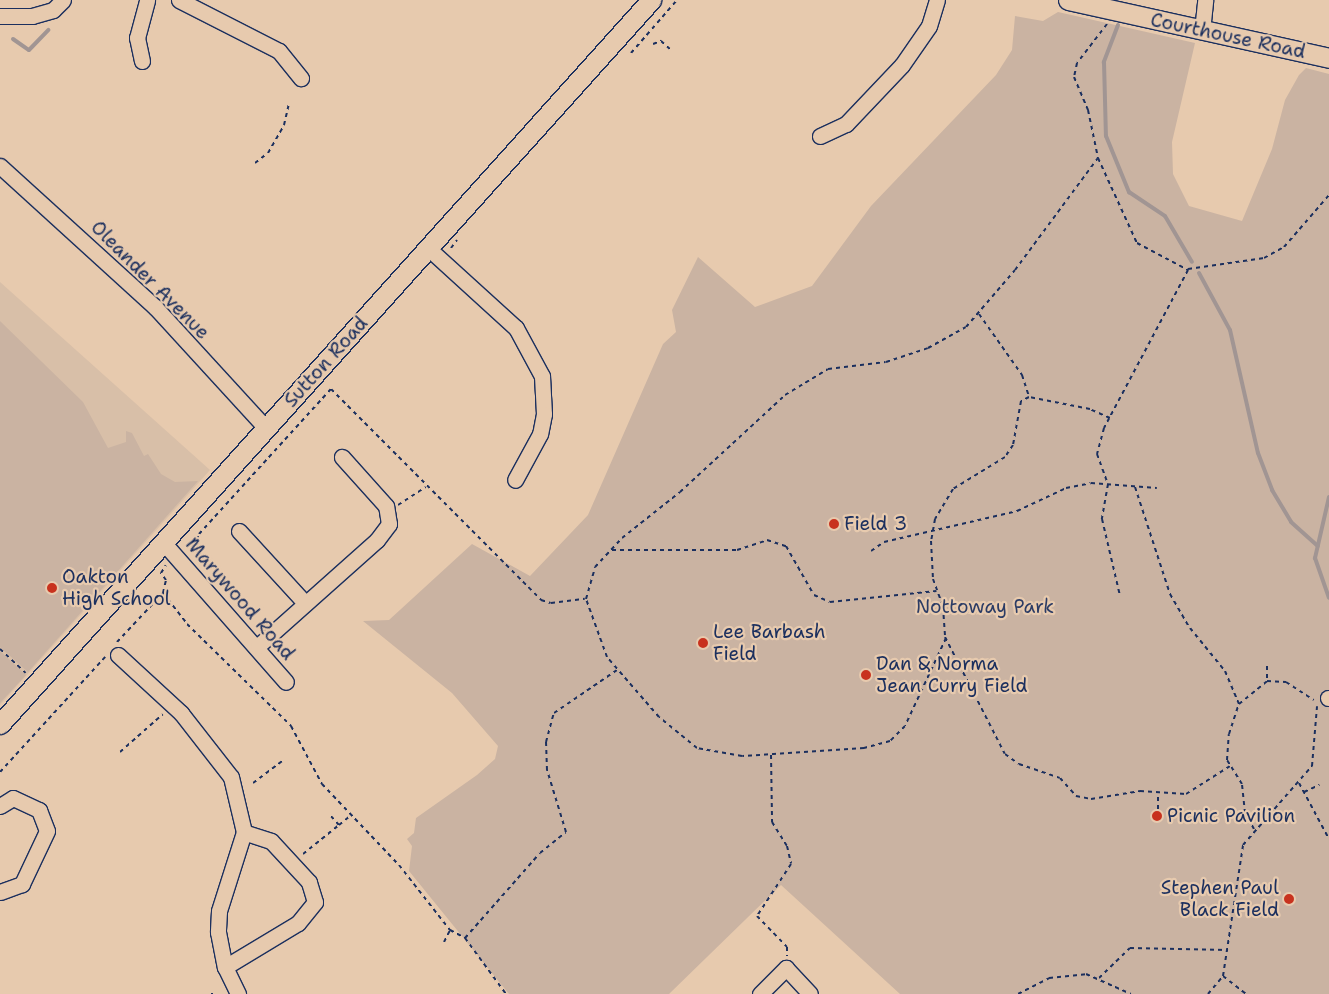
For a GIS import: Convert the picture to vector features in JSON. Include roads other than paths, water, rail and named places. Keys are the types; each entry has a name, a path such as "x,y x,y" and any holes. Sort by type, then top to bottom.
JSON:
{"street":[{"path":"0,16 32,16 53,10 63,0"},
{"path":"142,61 137,38 148,0"},
{"path":"179,0 273,48 291,62 301,78"},
{"name":"Sutton Road","path":"0,724 651,0"},
{"path":"820,136 846,124 902,65 929,26 937,0"},
{"name":"Courthouse Road","path":"1068,0 1329,58"},
{"path":"1202,31 1205,0"},
{"name":"Oleander Avenue","path":"0,166 154,307 266,428"},
{"path":"428,248 516,328 542,376 544,414 540,434 515,480"},
{"path":"258,646 377,540 389,524 386,506 342,457"},
{"path":"239,531 306,603"},
{"name":"Marywood Road","path":"163,542 258,646 286,682"},
{"path":"118,656 181,713 231,777 244,832 219,911 218,932 225,968 238,994"},
{"path":"0,806 13,798 39,810 47,831 22,884 0,893"},
{"path":"225,968 298,923 315,902 309,882 272,841 244,832"},
{"path":"760,994 786,968 810,994"}],"waterway":[{"path":"1118,25 1104,62 1106,136 1129,192 1165,216 1192,262"},
{"path":"13,39 29,50 48,30"},
{"path":"1199,273 1230,330 1258,453 1272,490 1291,522 1318,546"},
{"path":"1329,497 1315,558 1329,598"}],"place":[{"name":"Field 3","path":"834,524"},
{"name":"Oakton High School","path":"52,588"},
{"name":"Lee Barbash Field","path":"703,643"},
{"name":"Dan & Norma Jean Curry Field","path":"866,675"},
{"name":"Picnic Pavilion","path":"1157,816"},
{"name":"Stephen Paul Black Field","path":"1289,899"}],"park label":[{"name":"Nottoway Park","path":"985,607"}]}
